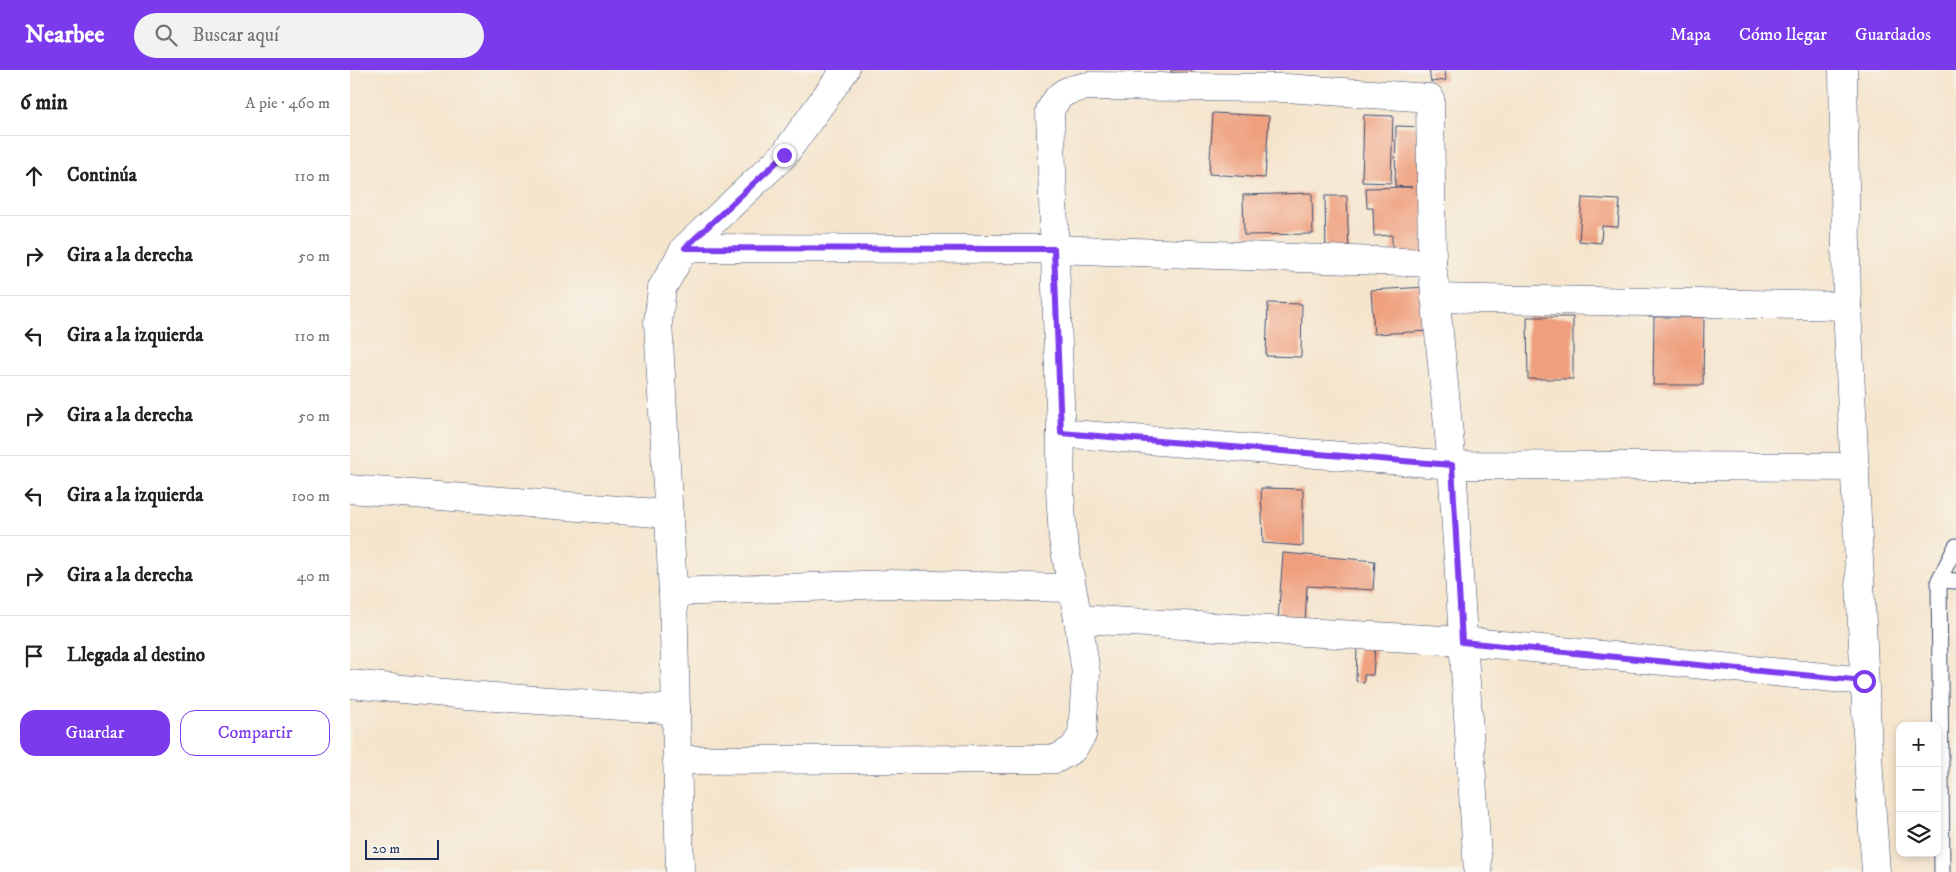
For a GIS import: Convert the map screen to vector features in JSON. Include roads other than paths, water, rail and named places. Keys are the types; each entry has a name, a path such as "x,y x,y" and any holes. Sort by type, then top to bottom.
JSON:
{"street":[{"path":"680,872 673,592 658,322 662,288 685,248 784,155 845,70"},
{"path":"1843,70 1847,306 1868,773 1876,872"},
{"path":"677,760 1056,759 1073,749 1082,735 1086,674 1063,539 1060,490 1061,433 1050,111 1056,98 1067,90 1088,86 1286,79 1430,98 1432,263 1452,465 1478,872"},
{"path":"685,248 1054,249 1432,263"},
{"path":"1435,298 1847,306"},
{"path":"1061,433 1452,465 1855,467"},
{"path":"350,489 669,514"},
{"path":"673,592 889,584 1071,588"},
{"path":"1078,619 1462,642 1864,681"},
{"path":"350,684 467,695 676,710"}],"lane":[{"path":"1942,872 1939,580 1956,546"},
{"path":"1939,580 1956,581"}]}
